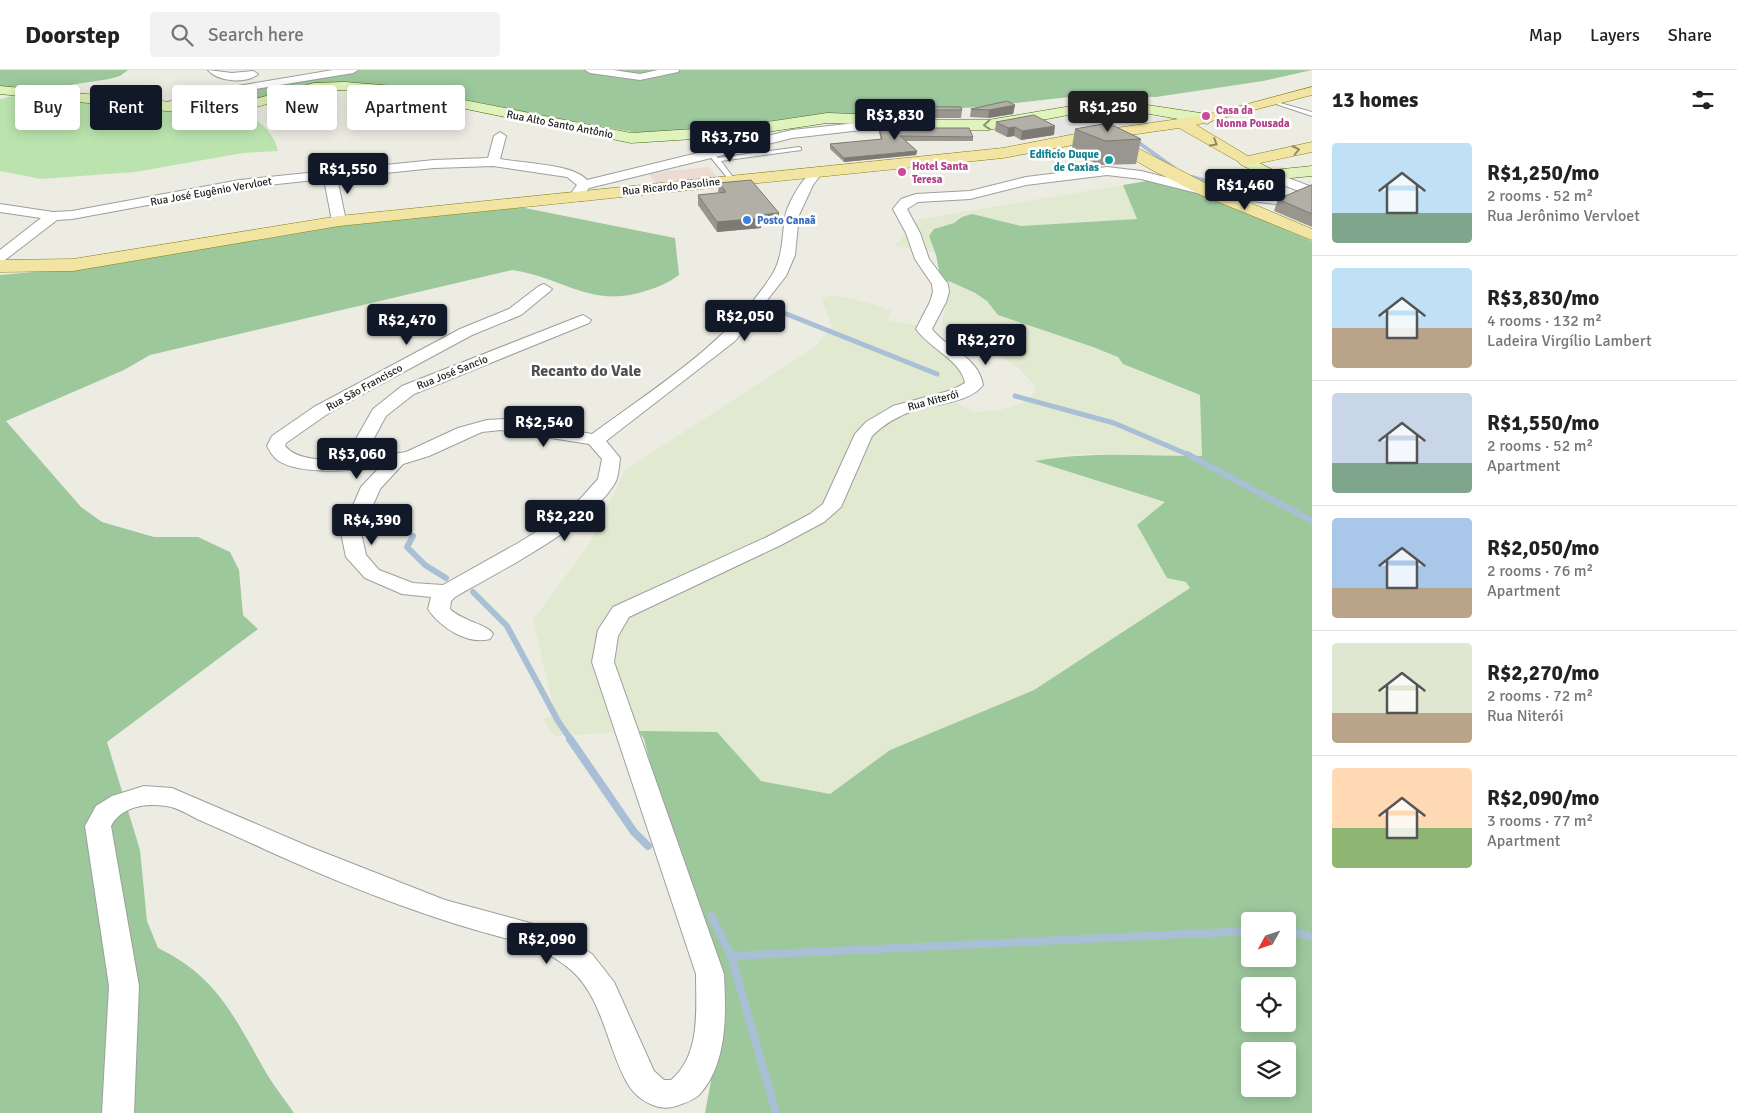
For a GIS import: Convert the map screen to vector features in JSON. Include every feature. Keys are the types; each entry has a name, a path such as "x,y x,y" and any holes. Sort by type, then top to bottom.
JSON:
{"main road":[{"path":"1103,136 1207,119 1312,91"},
{"path":"1183,124 1246,162 1312,147"},
{"path":"1103,136 1209,192 1256,214 1312,235"},
{"name":"Rua Ricardo Pasoline","path":"583,191 605,197 1020,156 1103,136"},
{"name":"Rua Ricardo Pasoline","path":"583,191 732,180 1003,153 1075,139 1103,136"},
{"path":"0,266 32,268 73,265 339,222 583,191"}],"street":[{"path":"213,70 222,76 232,77 290,70"},
{"name":"Rua Alto Santo Antônio","path":"162,106 226,91 353,70"},
{"path":"590,70 640,77 674,70"},
{"name":"Rua Alto Santo Antônio","path":"162,107 200,110 229,109 305,88 345,86 393,90 631,138 741,131 827,118 857,119 875,125 988,125 1023,120 1070,109 1107,105 1207,119"},
{"name":"Rua Alto Santo Antônio","path":"0,90 90,100"},
{"path":"583,191 714,157 792,134 875,125"},
{"path":"493,162 500,136"},
{"name":"Rua José Eugênio Vervloet","path":"0,208 53,216 96,212 240,184 434,164 493,162 560,171 577,177 583,191"},
{"path":"1246,162 1270,175 1297,196"},
{"name":"Rua Niterói","path":"118,1113 124,986 98,826 105,813 121,802 144,795 172,797 302,854 440,909 542,937 582,962 604,991 640,1076 648,1087 661,1095 677,1094 688,1086 704,1057 706,1049 712,1016 710,974 603,662 604,638 611,622 621,612 774,541 817,518 831,507 864,434 871,426 897,410 959,394 974,385 972,372 933,340 924,330 938,302 940,284 922,259 913,233 900,209 906,202 924,197 970,195 1026,181 1093,171 1124,172 1209,192"},
{"path":"1270,175 1312,171"},
{"path":"330,174 339,222"},
{"path":"595,440 678,379 729,338 779,276 788,255 792,232 792,215 807,183 813,176"},
{"path":"1209,192 1297,196"},
{"path":"1256,214 1297,196"},
{"path":"0,257 53,216"},
{"name":"Rua São Francisco","path":"357,463 312,464 291,459 281,454 276,446 278,440 320,411 452,339 515,312 544,289"},
{"name":"Rua José Sancio","path":"357,463 357,453 364,444 379,413 408,390 583,320"},
{"path":"357,463 396,461 475,430 498,424 595,440 605,448 612,470 607,482 589,503 541,537 447,592 439,604 441,612 458,626 482,634"},
{"path":"396,461 371,487 351,533 356,557 372,574 410,589 447,592"}],"lane":[{"path":"1275,102 1312,114"},
{"path":"714,157 799,149"},
{"path":"714,157 732,180"}],"shaded area":[{"path":"1107,110 1178,120 1064,138 1035,123"},
{"path":"709,167 719,179 657,185 648,173"}],"green space":[{"path":"0,70 128,70 120,76 109,79 70,85 15,85 15,88 0,86"},
{"path":"343,70 1312,70 1263,81 1156,97 1087,95 981,107 867,113 762,127 643,134 465,101 465,85 269,85"},
{"path":"267,85 267,96 257,100 257,88"},
{"path":"15,96 15,130 80,130 80,96 90,97 90,130 162,130 162,103 172,104 172,130 257,130 257,121 273,137 278,151 243,153 135,172 41,179 0,171 0,99"},
{"path":"1153,180 1211,198 1312,241 1312,1113 705,1113 711,1081 716,1026 644,739 639,731 717,732 761,781 830,794 890,750 1034,690 1190,588 1186,582 1167,578 1137,525 1165,502 1035,461 1097,455 1202,456 1200,395 1123,364 1118,357 1093,347 998,315 987,301 975,293 951,282 941,280 936,255 929,236 934,229 954,223 962,217 972,214 1021,226 1137,219 1123,185"},
{"path":"1123,185 1137,219 1021,226 994,219 962,217 954,223 934,229 933,247 935,252 894,246 919,219"},
{"path":"520,207 675,238 679,275 667,283 650,289 626,296 609,296 577,290 512,270 150,355 124,370 6,421 81,507 102,522 154,537 198,537 230,552 239,570 243,615 258,629 107,742 140,850 147,921 158,948 195,971 222,999 271,1080 294,1113 0,1113 0,275 57,270 269,233"},
{"path":"951,282 988,301 998,315 1093,347 1118,357 1141,372 1200,395 1202,456 1096,454 1070,455 1036,461 1166,502 1186,582 1190,588 1034,690 890,750 830,794 761,781 717,732 639,731 555,736 543,720 555,714 533,620 590,543 625,470 815,347 832,327 822,299 830,295 850,298 891,310 888,320 928,327 976,384 950,399 973,412 999,410 1017,405 1031,397 1036,387 1016,366 998,355 970,323 941,326"}],"building":[{"path":"1007,101 1015,105 989,110 971,109"},
{"path":"875,106 961,107 962,110 877,110"},
{"path":"1034,115 1055,126 1022,131 1015,127 1008,128 996,122"},
{"path":"1108,123 1141,139 1105,141 1075,129"},
{"path":"879,128 969,128 973,137 900,136 917,151 844,158 830,144 882,139"},
{"path":"751,180 779,213 759,215 761,218 717,222 698,195 726,192 719,183"},
{"path":"1311,185 1312,214 1278,199"}],"waterway":[{"path":"1135,140 1174,168"},
{"path":"1192,177 1233,189 1292,198"},
{"path":"769,307 937,374"},
{"path":"1015,396 1114,423 1188,455"},
{"path":"1188,455 1312,521"},
{"path":"413,536 407,547 425,565 446,578"},
{"path":"473,592 507,626 558,721 571,740"},
{"path":"570,739 634,832 648,846"},
{"path":"711,916 731,956"},
{"path":"731,956 1241,931"},
{"path":"1296,932 1312,937"},
{"path":"731,956 776,1113"}],"place":[{"name":"Casa da Nonna Pousada","path":"1206,116"},
{"name":"Edificío Duque de Caxias","path":"1109,160"},
{"name":"Hotel Santa Teresa","path":"902,172"},
{"name":"Posto Canaã","path":"747,220"}],"district":[{"name":"Recanto do Vale","path":"586,370"}]}
